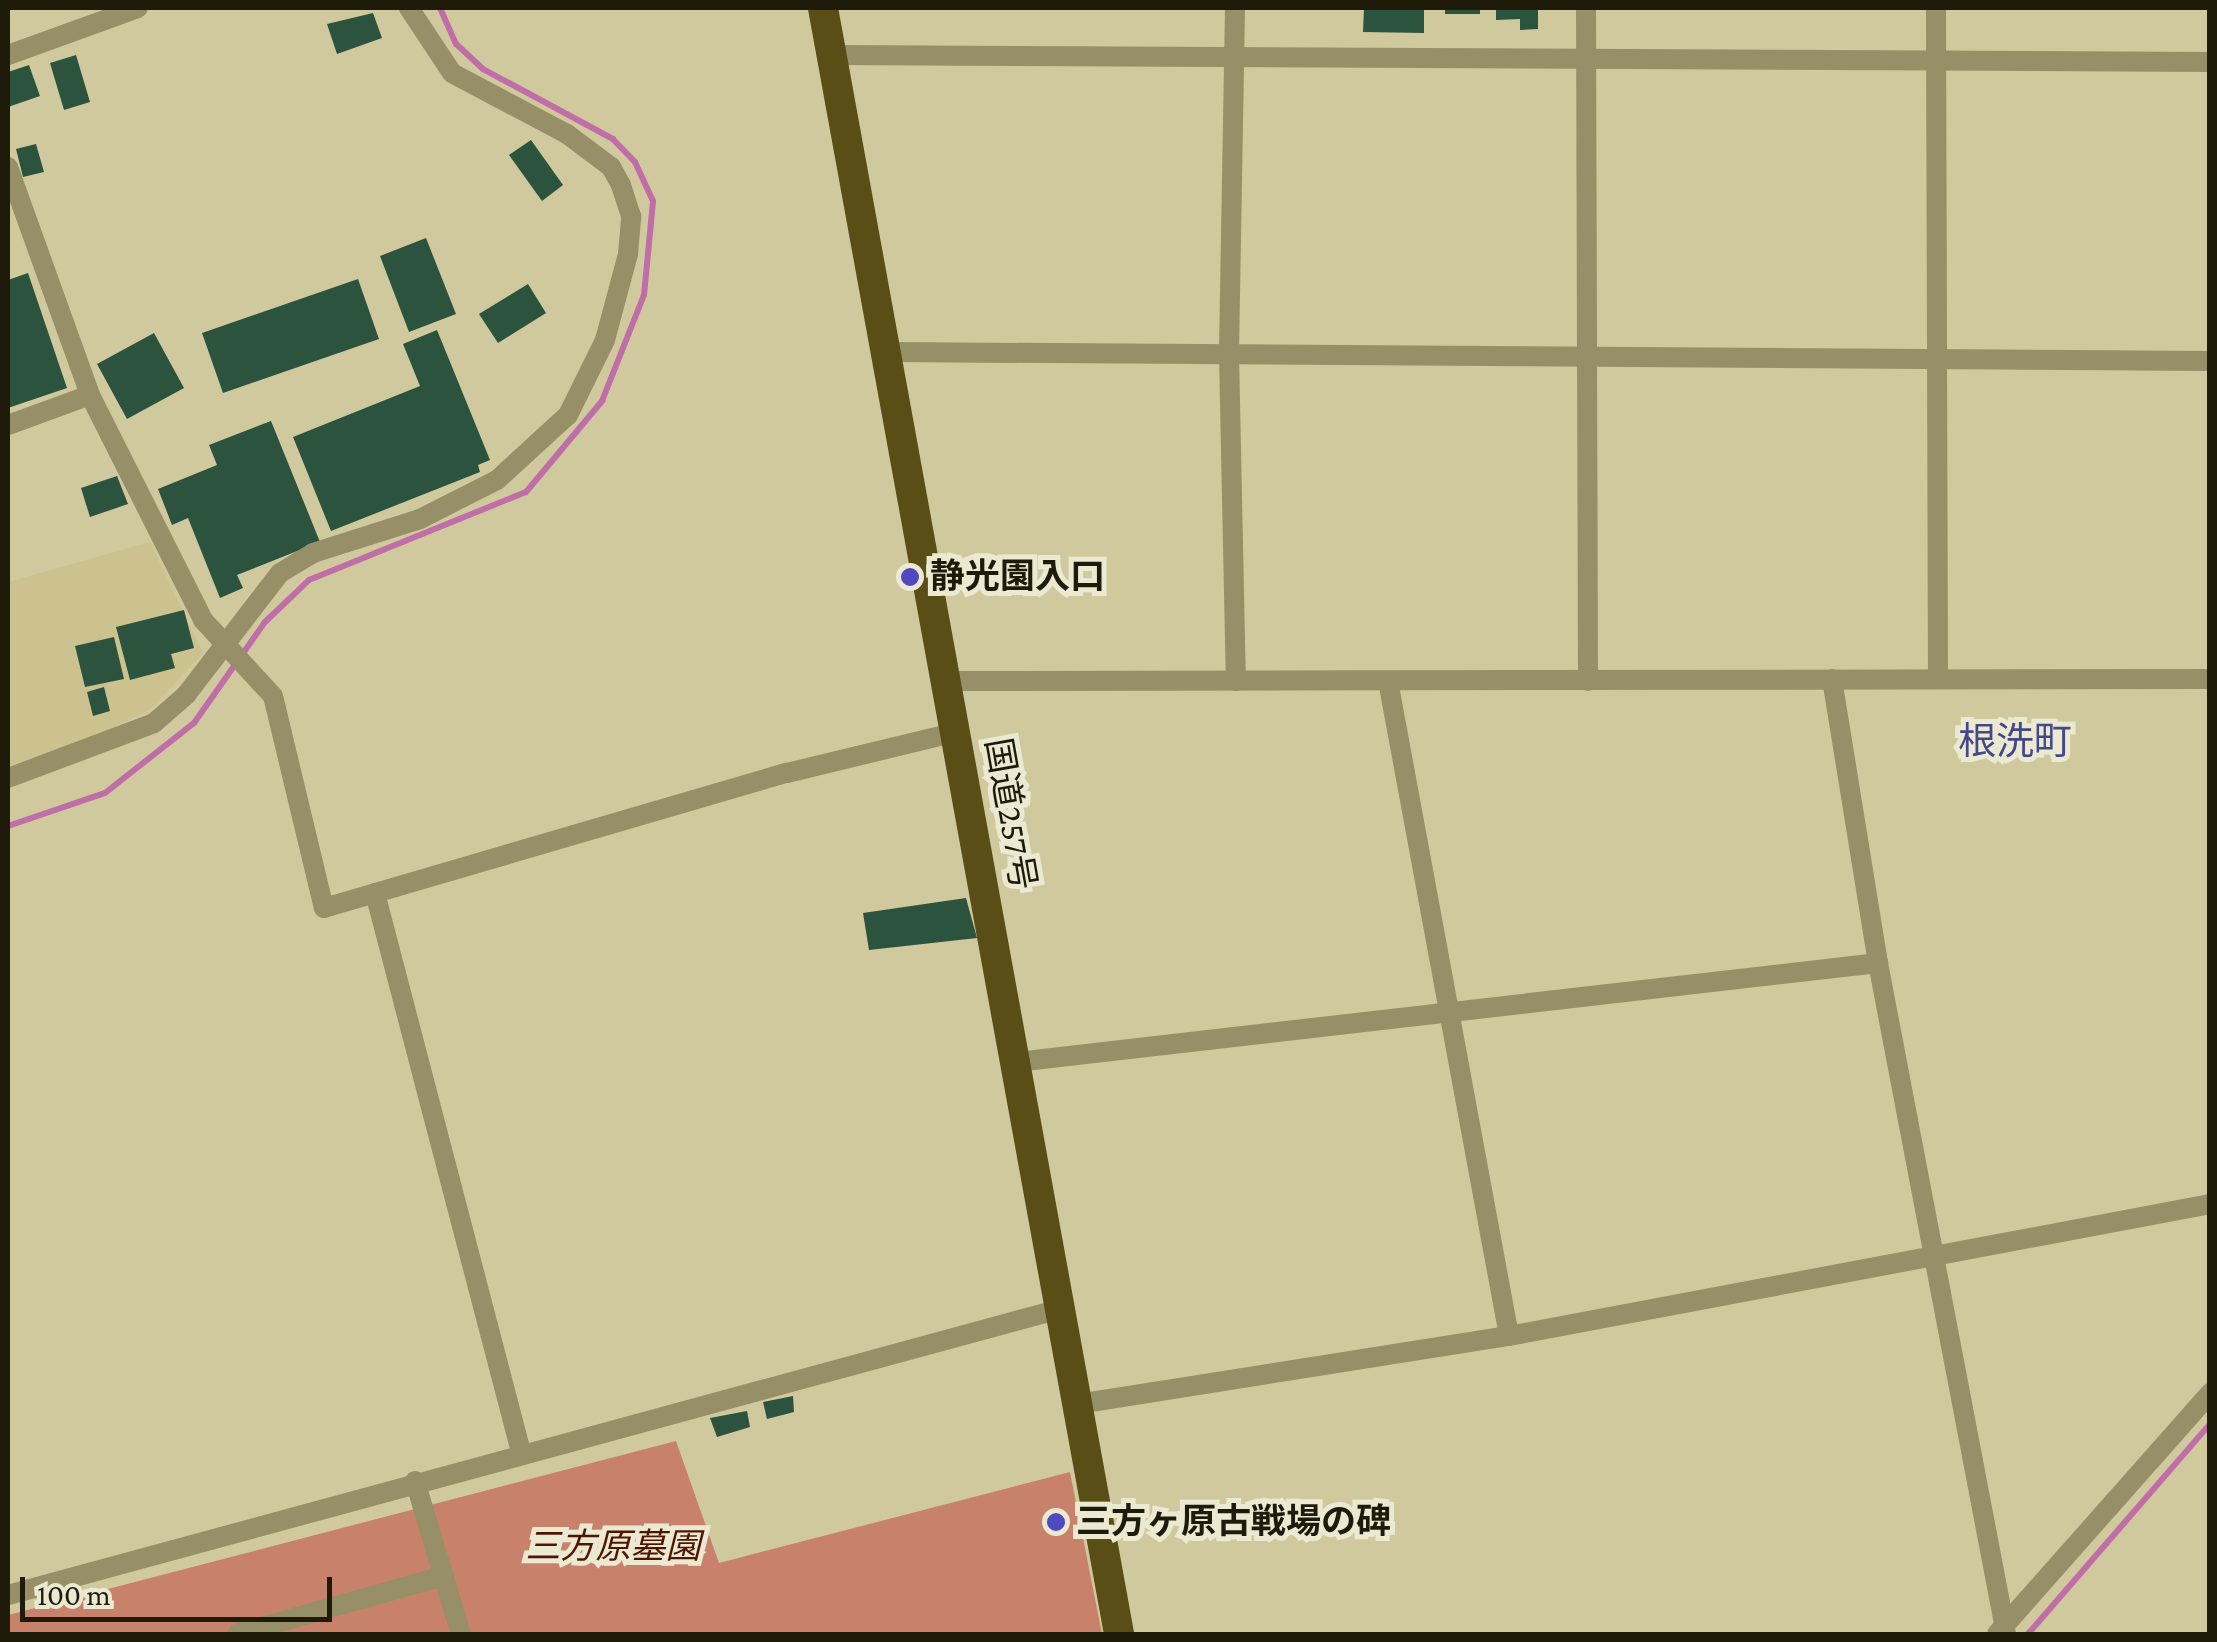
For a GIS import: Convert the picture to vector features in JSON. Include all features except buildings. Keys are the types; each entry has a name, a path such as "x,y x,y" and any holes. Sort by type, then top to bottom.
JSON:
{"highway":[{"name":"国道257号","path":"823,8 1119,1634"}],"street":[{"path":"8,56 138,8"},
{"path":"8,778 154,723 186,695 280,574 313,552 420,519 497,480 568,415 606,340 630,216 611,167 567,134 452,73 409,8"},
{"path":"1234,8 1230,354 1236,681"},
{"path":"1586,8 1588,681"},
{"path":"1936,8 1938,676"},
{"path":"832,55 2210,62"},
{"path":"8,167 90,395 225,648 259,674 287,736 324,908 788,774 957,732"},
{"path":"888,352 2210,361"},
{"path":"8,425 90,395"},
{"path":"948,681 1588,681 1938,676 2210,679"},
{"path":"1832,679 1878,963 1936,1252 2003,1633"},
{"path":"1388,681 1509,1336"},
{"path":"375,893 521,1452"},
{"path":"1016,1062 1878,963"},
{"path":"1078,1404 1509,1336 1936,1252 2210,1204"},
{"path":"8,1595 1060,1308"},
{"path":"2003,1633 2210,1393"},
{"path":"415,1481 461,1634"},
{"path":"237,1634 299,1626 444,1576"}],"shaded area":[{"path":"150,542 203,653 151,709 99,735 8,766 8,582"}],"green space":[{"name":"三方原墓園","path":"676,1441 719,1563 1070,1472 1102,1634 8,1634 8,1615"}],"waterway":[{"path":"8,826 105,793 194,723 265,622 309,580 526,492 602,401 644,295 653,201 635,162 613,139 483,69 456,44 440,8"},
{"path":"2028,1634 2210,1424"}],"place":[{"name":"静光園入口","path":"910,577"},
{"name":"三方ヶ原古戦場の碑","path":"1056,1522"}],"district":[{"name":"根洗町","path":"2015,742"}]}
